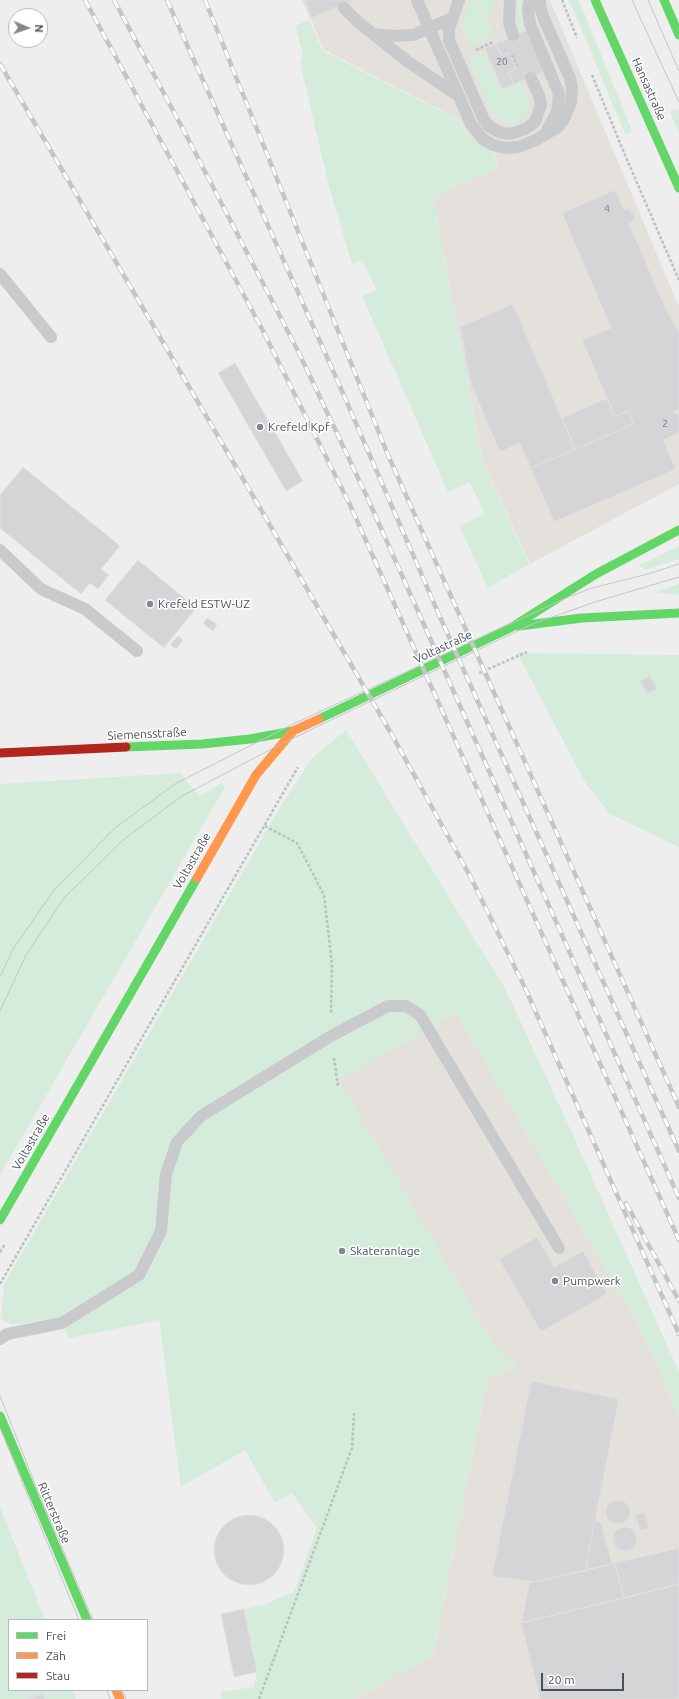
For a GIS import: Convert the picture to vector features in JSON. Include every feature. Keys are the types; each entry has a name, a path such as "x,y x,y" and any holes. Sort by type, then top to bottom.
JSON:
{"main road":[{"name":"Hansastraße","path":"596,0 679,188"},
{"path":"664,0 679,35"},
{"name":"Voltastraße","path":"0,1220 256,776 293,731 512,627 596,574 679,530"},
{"name":"Voltastraße","path":"512,627 582,618 679,612"},
{"name":"Siemensstraße","path":"0,753 202,744 250,739 293,731"},
{"name":"Ritterstraße","path":"0,1416 87,1619"}],"lane":[{"path":"417,0 466,114 476,132 483,139 494,145 505,148 518,147 541,137 558,127 564,119 571,102 572,88 570,78 544,19 540,8 540,0"},
{"path":"459,0 448,30 449,40 478,109 490,127 498,132 507,134 527,128 535,122 541,105 539,95 531,78"},
{"path":"510,0 509,23 512,35"},
{"path":"529,0 528,8 530,24 559,94 557,112 552,123 541,137"},
{"path":"344,8 358,22 407,61 459,96"},
{"path":"373,34 403,36 413,35 452,18"},
{"path":"0,274 51,337"},
{"path":"0,550 41,589 85,609 137,651"},
{"path":"0,1339 7,1334 62,1324 139,1275 161,1231 166,1174 177,1142 201,1116 331,1036 388,1006 406,1006 420,1015 559,1248"}],"path":[{"path":"562,0 580,44"},
{"path":"510,49 518,69"},
{"path":"592,74 679,280"},
{"path":"478,674 529,651"},
{"path":"0,1284 302,760"},
{"path":"265,826 297,844 324,895 332,964 331,1036 338,1087"},
{"path":"259,1699 352,1448 354,1413"}],"shaded area":[{"path":"302,0 550,0 679,307 679,484 530,564 482,459 433,197 498,167 495,152 479,146 467,135 460,120 324,50"},
{"path":"457,1013 646,1339 679,1417 679,1699 354,1699 433,1656 488,1378 518,1365 492,1342 338,1079"}],"green space":[{"path":"471,0 495,0 487,19 495,35 473,46 470,46 461,26"},
{"path":"518,0 523,0 521,15 524,29 518,32 515,12"},
{"path":"569,0 579,0 632,131 625,134"},
{"path":"309,20 323,51 459,120 467,135 479,146 494,152 498,167 433,197 482,460 529,564 488,588 459,526 485,514 470,482 448,492 362,296 376,290 362,260 352,264 329,187 300,62 303,53 295,26"},
{"path":"484,51 502,91 522,82 531,105 527,115 516,123 507,124 493,116 468,58"},
{"path":"678,109 679,113 679,133 670,112"},
{"path":"679,546 679,559 645,570 639,565"},
{"path":"679,584 679,594 675,595 655,592"},
{"path":"517,653 679,655 679,847 610,814 586,784"},
{"path":"346,730 506,990 573,1135 679,1372 679,1417 646,1339 457,1013 339,1079 492,1342 518,1365 488,1378 433,1656 354,1699 222,1699 220,1692 254,1687 257,1672 244,1609 263,1605 294,1592 317,1528 292,1493 275,1503 245,1450 181,1487 159,1320 69,1338 58,1318 12,1325 1,1319 4,1284 279,809 311,759"},
{"path":"180,773 200,796 222,783 225,787 0,1175 0,784"},
{"path":"0,1507 45,1619 8,1619 8,1691 73,1691 76,1699 0,1699"}],"building":[{"path":"304,0 354,0 312,18"},
{"path":"531,28 549,69 514,84 508,72 516,69 509,53 502,56 496,44"},
{"path":"496,44 502,56 509,53 516,69 508,72 514,84 502,89 485,48"},
{"path":"615,190 624,210 627,209 634,214 634,219 629,223 666,310 679,331 679,409 673,412 674,414 679,414 679,433 663,440 676,469 554,522 531,468 634,424 628,411 615,417 582,340 611,328 562,213"},
{"path":"513,304 575,449 531,468 520,443 500,452 471,384 460,327"},
{"name":"Krefeld Kpf","path":"235,363 303,481 286,491 218,373"},
{"path":"607,398 615,417 628,411 634,424 575,449 562,418"},
{"path":"23,467 120,546 101,569 109,575 98,589 90,583 81,594 0,528 0,495"},
{"name":"Krefeld ESTW-UZ","path":"138,560 196,608 164,648 105,600"},
{"path":"208,618 217,625 213,631 203,623"},
{"path":"178,636 183,640 176,649 170,645"},
{"path":"650,676 657,689 647,694 640,681"},
{"name":"Pumpwerk","path":"537,1237 554,1267 583,1251 607,1294 541,1332 499,1259"},
{"path":"531,1381 619,1399 585,1571 534,1582 492,1576"},
{"path":"618,1500 627,1503 630,1512 627,1521 618,1524 609,1521 606,1512 609,1503"},
{"path":"645,1512 649,1528 640,1530 635,1514"},
{"path":"249,1515 262,1518 274,1525 281,1537 284,1550 281,1563 274,1575 262,1582 249,1585 236,1582 224,1575 217,1563 214,1550 217,1537 224,1525 236,1518"},
{"path":"595,1521 601,1523 612,1564 585,1571"},
{"path":"625,1527 634,1530 637,1539 634,1548 625,1551 616,1548 613,1539 616,1530"},
{"path":"679,1548 679,1584 624,1598 615,1563"},
{"path":"615,1563 624,1598 521,1623 530,1582"},
{"path":"679,1584 679,1699 540,1699 521,1623"},
{"path":"244,1609 257,1672 234,1677 221,1614"},
{"path":"43,1694 45,1699 28,1699"}],"tram line":[{"path":"632,0 679,102"},
{"path":"648,0 679,71"},
{"path":"0,977 13,949 55,889 115,828 175,784 293,724 566,598 592,588 648,574 679,564"},
{"path":"0,1011 26,955 64,898 123,840 182,796 283,743 532,624 595,602 679,577"},
{"path":"0,1396 37,1489 93,1619"},
{"path":"0,1428 79,1619"},
{"path":"107,1691 110,1699"},
{"path":"122,1691 126,1699"}],"railway":[{"path":"85,0 261,327 350,505 679,1240"},
{"path":"114,0 299,353 368,499 679,1198"},
{"path":"167,0 335,375 440,617 679,1151"},
{"path":"205,0 388,455 679,1107"},
{"path":"0,64 392,735 470,876 526,990 679,1334"},
{"path":"626,1203 679,1301"}],"traffic: fast":[{"path":"595,0 679,188"},
{"path":"664,0 679,35"},
{"path":"319,719 512,627 596,574 679,530"},
{"path":"519,626 582,618 679,613"},
{"path":"126,747 202,744 250,739 293,731"},
{"path":"0,1220 197,878"},
{"path":"0,1416 87,1619"}],"traffic: slow":[{"path":"197,878 256,775 293,731 319,719"},
{"path":"116,1691 120,1699"}],"traffic: jam":[{"path":"0,753 126,747"}],"place":[{"name":"Krefeld Kpf","path":"260,427"},
{"name":"Krefeld ESTW-UZ","path":"150,604"},
{"name":"Skateranlage","path":"342,1251"},
{"name":"Pumpwerk","path":"555,1281"}]}
